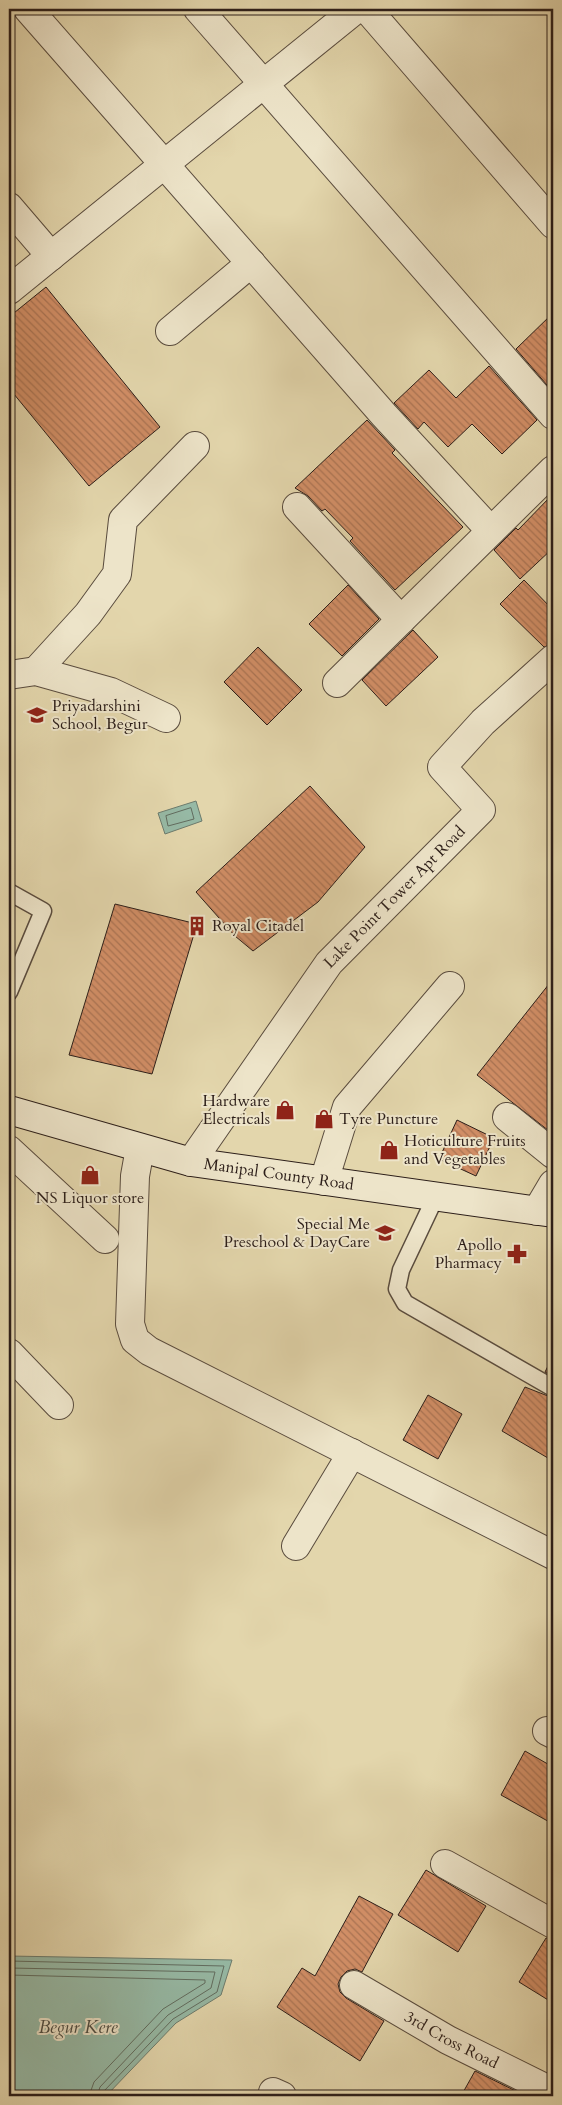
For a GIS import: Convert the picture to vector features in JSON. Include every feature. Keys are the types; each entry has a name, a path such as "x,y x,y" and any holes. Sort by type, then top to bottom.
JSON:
{"street":[{"path":"28,9 384,415 491,531"},
{"path":"198,9 553,415"},
{"path":"9,290 356,9"},
{"path":"367,9 553,224"},
{"path":"9,207 51,256"},
{"path":"170,331 251,263"},
{"path":"36,671 88,614 117,574 123,520 195,446"},
{"path":"337,683 553,470"},
{"path":"297,507 401,620"},
{"name":"Lake Point Tower Apt Road","path":"191,1162 329,963 481,810 442,767 483,722 553,659"},
{"path":"9,674 36,671 111,692 166,718"},
{"path":"324,1181 347,1107 450,986"},
{"name":"Manipal County Road","path":"9,1110 191,1162 545,1212"},
{"path":"507,1117 553,1154"},
{"path":"140,1148 135,1176 130,1324 135,1340 149,1350 553,1555"},
{"path":"9,1150 105,1240"},
{"path":"545,1212 553,1184"},
{"path":"9,1353 59,1405"},
{"path":"296,1546 352,1454"},
{"path":"445,1864 553,1924"},
{"name":"3rd Cross Road","path":"354,1985 448,2040 553,2092"}],"lane":[{"path":"9,892 43,911 9,992"},
{"path":"436,1196 401,1270 396,1289 405,1303 553,1388"}],"water":[{"path":"196,801 202,821 165,834 158,813"},
{"name":"Begur Kere","path":"9,1956 232,1960 221,1995 176,2023 106,2096 9,2096"}],"building":[{"path":"46,287 160,427 89,486 9,388 9,317"},
{"path":"553,313 553,392 516,349"},
{"path":"489,366 537,420 502,454 472,424 448,447 424,422 418,429 394,403 429,370 456,398"},
{"path":"367,420 395,450 392,453 463,527 395,590 350,541 353,538 325,509 322,511 308,496 295,488"},
{"path":"553,494 553,548 520,579 494,550 516,528 518,530"},
{"path":"524,580 553,610 553,644 544,647 500,604"},
{"path":"348,585 379,619 342,656 309,624"},
{"path":"413,630 438,657 386,706 362,680"},
{"path":"258,647 302,690 267,725 224,682"},
{"path":"310,786 365,847 318,902 253,951 235,936 196,892"},
{"path":"115,904 197,924 152,1074 69,1055"},
{"path":"553,979 553,1134 477,1075"},
{"path":"457,1120 494,1138 476,1176 439,1159"},
{"path":"553,1356 553,1377 545,1372"},
{"path":"525,1387 553,1398 553,1461 502,1431"},
{"path":"428,1395 462,1414 438,1459 403,1440"},
{"path":"525,1751 553,1767 553,1824 501,1795"},
{"path":"426,1870 486,1906 458,1952 398,1915"},
{"path":"359,1896 393,1914 362,1972 355,1969 347,1971 341,1977 338,1984 340,1992 346,1998 384,2021 360,2061 277,2007 302,1968 315,1976"},
{"path":"546,1938 553,1940 553,2003 519,1982"},
{"path":"475,2071 526,2096 461,2096"}],"place":[{"name":"Priyadarshini School, Begur","path":"37,715"},
{"name":"Royal Citadel","path":"197,926"},
{"name":"Hardware Electricals","path":"285,1110"},
{"name":"Tyre Puncture","path":"324,1119"},
{"name":"Hoticulture Fruits and Vegetables","path":"389,1150"},
{"name":"NS Liquor store","path":"90,1175"},
{"name":"Special Me Preschool & DayCare","path":"385,1233"},
{"name":"Apollo Pharmacy","path":"517,1254"}]}
